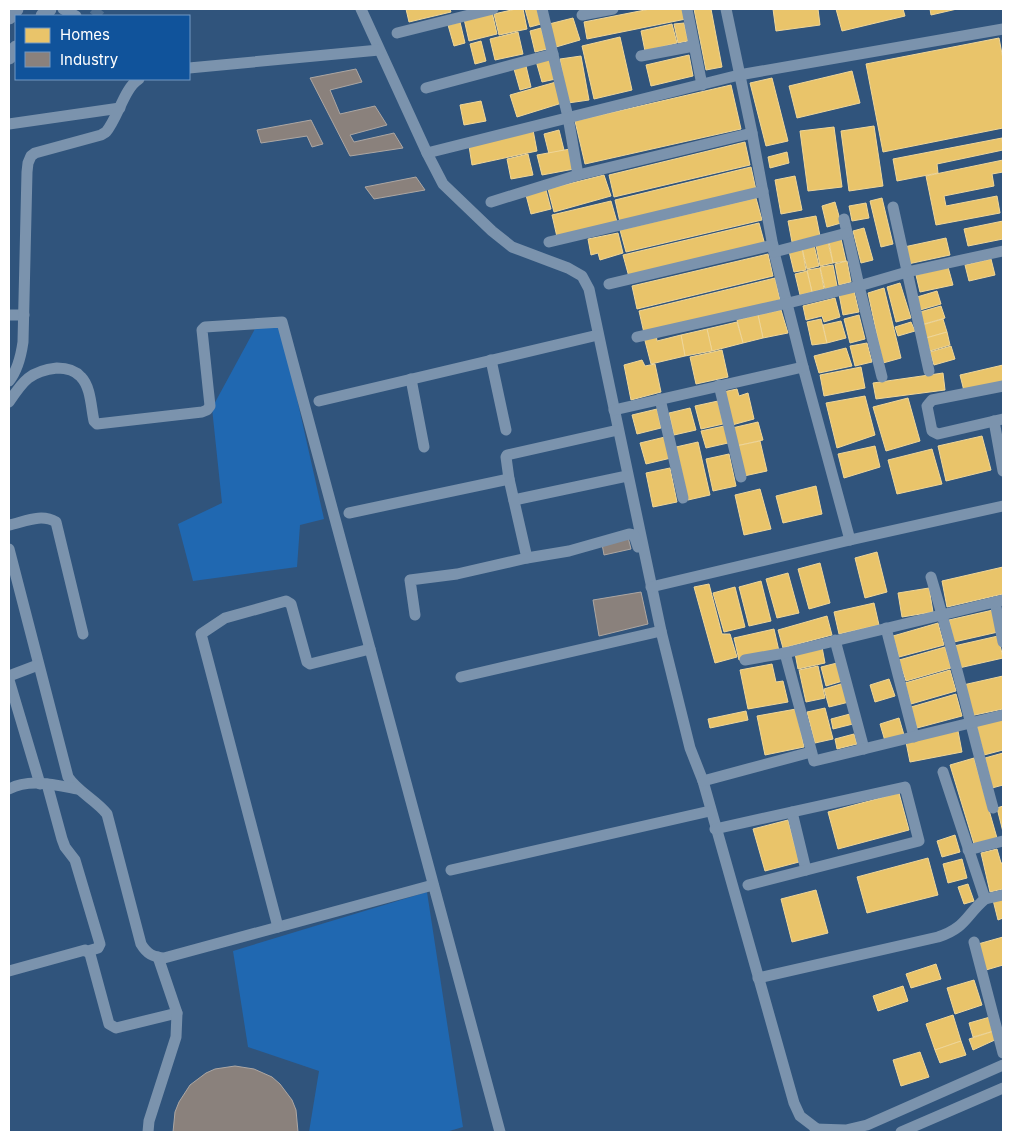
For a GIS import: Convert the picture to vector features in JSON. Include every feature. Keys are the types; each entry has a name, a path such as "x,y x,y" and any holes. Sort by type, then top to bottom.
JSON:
{"main road":[{"path":"9,17 16,9"}],"street":[{"path":"63,9 74,15"},
{"path":"361,9 443,184 512,247 568,268 582,276 589,289 649,586"},
{"path":"396,33 493,9"},
{"path":"542,9 568,117 578,175"},
{"path":"582,15 614,9"},
{"path":"687,9 702,85"},
{"path":"726,9 774,249 803,367 850,540"},
{"path":"427,153 739,76 1003,29"},
{"path":"641,56 694,46"},
{"path":"190,68 380,50"},
{"path":"426,88 553,54"},
{"path":"9,381 21,357 24,315 27,172 31,156 35,153 101,135 110,128 135,81 138,80"},
{"path":"9,124 120,108"},
{"path":"490,202 578,175 752,133"},
{"path":"549,242 763,191"},
{"path":"893,207 928,371"},
{"path":"844,219 882,377"},
{"path":"609,284 847,233"},
{"path":"637,336 788,303 907,272 1003,251"},
{"path":"9,315 24,315"},
{"path":"9,402 28,378 38,371 62,368 73,370 83,378 88,391 94,421 97,424 202,412 210,406 202,330 205,327 282,322 500,1132"},
{"path":"319,401 598,335"},
{"path":"491,360 506,430"},
{"path":"614,410 803,367"},
{"path":"411,379 424,447"},
{"path":"719,385 741,477"},
{"path":"1003,386 932,400 927,406 932,431 938,434 999,420 1003,471"},
{"path":"660,399 683,498"},
{"path":"527,558 505,459 507,455 618,430"},
{"path":"514,500 627,476"},
{"path":"349,513 509,479"},
{"path":"649,586 1003,506"},
{"path":"9,525 42,517 56,522 83,634"},
{"path":"415,615 410,580 457,574 569,550 629,534 634,535 637,540 661,631 690,748 703,782 794,1103 800,1116 818,1130 846,1130 867,1125 1003,1065"},
{"path":"9,549 68,776 78,789 107,814 141,944 146,952 154,957 164,958 433,884"},
{"path":"931,577 994,808"},
{"path":"278,927 201,634 226,618 286,601 291,604 307,662 310,664 370,648"},
{"path":"745,660 785,653 999,601 1003,642"},
{"path":"886,628 914,737"},
{"path":"461,677 661,631"},
{"path":"835,640 864,749"},
{"path":"785,653 814,761 1003,715"},
{"path":"9,676 38,665"},
{"path":"9,680 62,839 65,847 75,860 100,944 98,948 88,951 85,950 9,970"},
{"path":"703,782 811,752"},
{"path":"943,772 985,899"},
{"path":"9,789 23,783 78,789"},
{"path":"715,829 905,787 919,841 748,885"},
{"path":"451,870 710,811"},
{"path":"792,812 806,870"},
{"path":"968,850 1003,841"},
{"path":"758,978 951,933 968,919 985,899 1003,895"},
{"path":"974,942 1003,1053"},
{"path":"88,951 109,1024 112,1027 116,1028 177,1013"},
{"path":"148,1132 149,1121 176,1037 177,1013 158,958"},
{"path":"901,1132 1003,1088"}],"shaded area":[{"path":"280,323 324,519 300,525 297,567 193,581 178,524 222,503 212,408 256,327"},
{"path":"427,892 463,1127 446,1132 309,1132 319,1071 248,1047 233,951"}],"building: Homes":[{"path":"406,9 450,9 451,12 409,22"},
{"path":"523,9 527,29 499,35 494,14"},
{"path":"525,9 537,9 541,24 530,27"},
{"path":"650,9 684,9 686,19 587,39 584,22"},
{"path":"694,9 711,9 722,67 706,70"},
{"path":"773,9 818,9 820,25 776,31"},
{"path":"836,9 903,9 905,16 842,31"},
{"path":"930,9 957,9 931,15"},
{"path":"492,12 497,34 469,41 464,19"},
{"path":"573,18 580,40 556,47 549,24"},
{"path":"460,22 465,43 454,46 448,25"},
{"path":"684,23 688,41 678,43 674,24"},
{"path":"672,24 677,43 645,51 641,31"},
{"path":"541,28 547,49 535,52 530,31"},
{"path":"518,32 523,54 495,60 490,39"},
{"path":"620,37 632,90 594,99 582,46"},
{"path":"999,38 1003,59 1003,128 883,152 866,64"},
{"path":"481,41 486,61 475,64 470,44"},
{"path":"689,55 693,76 651,86 646,65"},
{"path":"581,56 589,100 568,103 560,59"},
{"path":"552,59 556,79 542,82 536,61"},
{"path":"526,66 531,87 520,90 514,69"},
{"path":"852,71 860,103 797,118 789,86"},
{"path":"772,78 788,141 766,146 750,83"},
{"path":"556,82 562,103 517,117 510,95"},
{"path":"731,85 741,129 585,164 575,121"},
{"path":"481,101 486,121 464,125 460,105"},
{"path":"874,126 883,186 849,191 841,131"},
{"path":"834,127 842,187 808,191 800,131"},
{"path":"533,130 537,151 472,165 469,146"},
{"path":"559,130 564,150 549,154 544,134"},
{"path":"1002,138 1003,150 937,164 938,173 897,181 893,159"},
{"path":"745,142 750,165 614,197 609,175"},
{"path":"570,149 574,169 542,175 537,155"},
{"path":"787,152 789,163 770,168 768,157"},
{"path":"528,154 533,175 511,179 507,159"},
{"path":"1003,160 1003,172 992,174 994,186 944,196 946,206 997,196 1000,213 936,225 926,176"},
{"path":"751,167 756,190 620,222 615,200"},
{"path":"604,175 611,196 554,212 548,189"},
{"path":"795,176 802,210 781,214 775,180"},
{"path":"546,190 551,209 531,214 526,195"},
{"path":"756,198 762,220 626,252 620,230"},
{"path":"882,198 893,244 881,247 870,201"},
{"path":"611,201 617,222 557,237 552,215"},
{"path":"835,202 841,223 827,227 822,206"},
{"path":"866,203 869,218 852,221 849,206"},
{"path":"816,216 820,236 792,242 788,221"},
{"path":"1003,221 1003,239 968,246 964,229"},
{"path":"759,223 765,245 629,277 623,255"},
{"path":"864,228 873,260 861,263 853,231"},
{"path":"618,233 623,253 600,260 598,253 591,255 588,239"},
{"path":"946,238 950,255 908,264 904,247"},
{"path":"841,239 846,261 833,263 829,242"},
{"path":"828,242 833,263 820,266 816,245"},
{"path":"814,245 819,266 807,269 802,248"},
{"path":"802,248 806,270 794,272 789,251"},
{"path":"768,254 773,276 637,309 632,286"},
{"path":"991,259 995,275 969,281 965,265"},
{"path":"847,261 851,282 839,285 835,264"},
{"path":"833,265 837,286 825,289 820,267"},
{"path":"948,267 953,285 920,292 916,275"},
{"path":"820,268 824,289 812,292 807,270"},
{"path":"807,271 812,292 800,295 795,274"},
{"path":"775,278 780,300 644,333 639,311"},
{"path":"900,283 911,318 896,322 887,287"},
{"path":"884,288 901,358 883,363 868,293"},
{"path":"854,291 859,312 843,315 839,294"},
{"path":"937,291 941,304 920,310 917,297"},
{"path":"835,298 840,317 824,322 822,316 806,320 803,306"},
{"path":"941,306 945,318 924,324 920,312"},
{"path":"781,310 788,333 763,338 758,315"},
{"path":"758,315 763,338 743,343 737,320"},
{"path":"859,315 865,339 850,343 844,319"},
{"path":"821,319 827,343 812,345 807,322"},
{"path":"943,319 947,332 926,338 922,325"},
{"path":"841,321 846,338 827,343 823,325"},
{"path":"737,322 743,343 712,351 707,329"},
{"path":"911,322 915,331 898,336 895,327"},
{"path":"707,329 712,351 685,356 681,335"},
{"path":"947,332 950,345 930,351 926,338"},
{"path":"656,334 657,341 681,335 685,356 651,364 644,337"},
{"path":"867,343 872,362 855,366 850,346"},
{"path":"951,346 955,359 934,365 930,352"},
{"path":"846,348 852,366 819,373 814,356"},
{"path":"722,350 728,377 696,384 690,357"},
{"path":"642,360 645,366 655,364 661,392 631,400 624,365"},
{"path":"1003,365 1003,382 964,391 960,375"},
{"path":"861,367 865,388 824,396 820,375"},
{"path":"943,373 945,390 876,399 873,383"},
{"path":"737,389 739,396 748,393 754,419 732,425 723,392"},
{"path":"865,396 875,435 837,448 826,403"},
{"path":"908,398 920,441 886,451 873,407"},
{"path":"718,401 723,424 701,429 695,406"},
{"path":"690,408 696,430 674,435 669,413"},
{"path":"657,409 661,428 637,434 632,415"},
{"path":"758,422 763,440 736,446 732,428"},
{"path":"724,426 728,443 706,448 701,431"},
{"path":"982,436 991,470 946,481 938,446"},
{"path":"665,437 671,458 646,464 640,443"},
{"path":"760,441 767,471 744,476 736,446"},
{"path":"698,442 710,495 688,500 676,447"},
{"path":"875,446 880,467 844,478 838,454"},
{"path":"932,449 942,484 897,494 888,460"},
{"path":"729,454 736,486 713,491 706,459"},
{"path":"670,468 677,502 653,507 646,473"},
{"path":"816,486 822,514 783,523 776,496"},
{"path":"760,489 771,529 744,535 735,495"},
{"path":"877,552 887,592 865,598 855,558"},
{"path":"820,563 830,603 809,609 798,569"},
{"path":"1003,567 1003,594 947,607 942,581"},
{"path":"788,573 799,613 777,618 766,579"},
{"path":"761,581 771,621 749,626 739,587"},
{"path":"709,584 722,634 730,634 737,657 715,663 694,587"},
{"path":"735,587 745,627 724,632 713,593"},
{"path":"929,588 933,612 902,617 898,593"},
{"path":"874,603 879,625 839,634 834,612"},
{"path":"993,610 998,632 954,642 949,620"},
{"path":"827,616 832,635 783,648 778,630"},
{"path":"938,623 944,645 899,657 893,636"},
{"path":"774,629 779,651 739,660 734,638"},
{"path":"998,636 1003,658 959,668 954,646"},
{"path":"822,647 825,663 798,669 795,653"},
{"path":"945,647 951,668 906,681 899,660"},
{"path":"841,662 846,680 826,686 821,667"},
{"path":"772,664 776,682 783,681 788,702 748,709 740,670"},
{"path":"818,666 825,698 806,702 799,670"},
{"path":"950,670 956,691 911,704 905,683"},
{"path":"1003,676 1003,709 970,716 963,685"},
{"path":"889,679 895,696 875,702 870,685"},
{"path":"844,683 849,702 829,707 824,689"},
{"path":"956,694 962,716 917,728 911,707"},
{"path":"825,708 833,739 815,743 807,712"},
{"path":"796,709 804,747 765,755 757,716"},
{"path":"746,711 748,720 710,728 708,719"},
{"path":"850,714 853,724 833,729 831,719"},
{"path":"899,718 904,735 885,741 880,724"},
{"path":"1003,718 1003,750 984,755 976,725"},
{"path":"958,731 962,752 910,762 906,742"},
{"path":"854,734 857,744 837,749 835,739"},
{"path":"1003,753 1003,785 992,788 985,758"},
{"path":"974,758 997,838 974,844 950,765"},
{"path":"899,793 909,830 838,849 828,812"},
{"path":"1003,806 1003,832 997,808"},
{"path":"788,820 799,862 765,871 753,829"},
{"path":"955,835 960,852 942,857 937,841"},
{"path":"997,849 1001,863 1003,863 1003,889 990,892 981,853"},
{"path":"928,858 938,895 867,913 857,877"},
{"path":"962,859 967,878 948,883 943,864"},
{"path":"968,884 974,901 964,904 958,887"},
{"path":"816,890 828,933 792,942 781,899"},
{"path":"1003,897 1003,918 998,920 993,900"},
{"path":"1003,937 1003,965 986,970 978,944"},
{"path":"936,964 941,979 911,988 906,974"},
{"path":"974,980 982,1005 955,1014 947,988"},
{"path":"903,986 908,1001 878,1011 873,996"},
{"path":"953,1015 961,1041 935,1050 926,1024"},
{"path":"990,1017 994,1031 973,1037 969,1023"},
{"path":"994,1031 997,1039 973,1050 969,1039"},
{"path":"961,1041 966,1055 940,1063 935,1050"},
{"path":"920,1052 929,1077 901,1086 893,1060"}],"building: Industry":[{"path":"356,69 362,82 330,90 340,114 375,106 387,125 350,135 354,142 394,133 403,148 350,156 310,78"},
{"path":"311,120 323,144 312,147 307,136 261,143 257,130"},
{"path":"416,177 425,190 374,199 365,187"},
{"path":"628,537 631,549 604,555 602,544"},
{"path":"641,592 648,624 599,636 593,600"},
{"path":"235,1066 254,1069 272,1077 280,1084 292,1100 296,1110 298,1132 173,1132 175,1112 190,1085 215,1069"}],"tunnel":[{"path":"95,15 100,9"}]}
